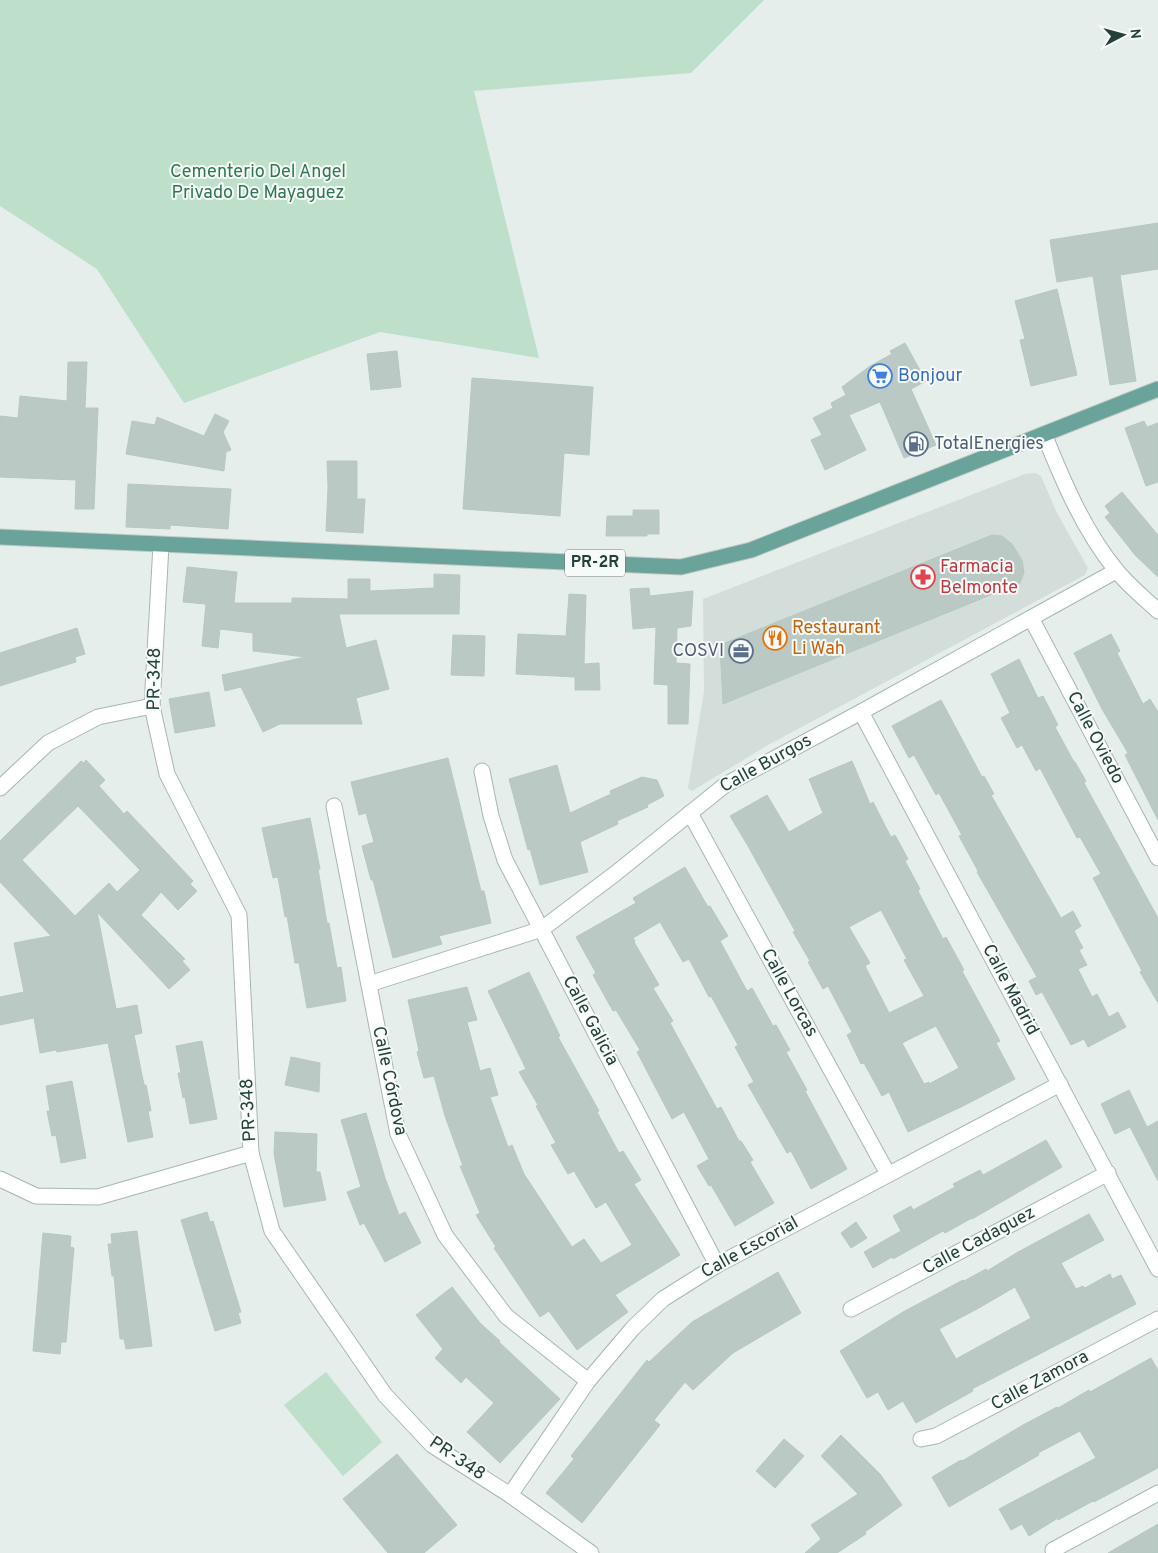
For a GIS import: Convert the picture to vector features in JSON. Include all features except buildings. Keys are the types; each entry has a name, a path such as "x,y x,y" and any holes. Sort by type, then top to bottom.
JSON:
{"main road":[{"name":"PR-2R","path":"0,537 681,567 751,550 1158,389"}],"street":[{"path":"1044,434 1069,494 1089,530 1116,570 1158,611"},
{"name":"PR-348","path":"161,545 152,706 167,774 239,915 251,1153 272,1232 386,1395 432,1445 510,1495 592,1553"},
{"name":"Calle Burgos","path":"369,984 542,929 616,873 725,785 861,712 1116,570"},
{"name":"Calle Oviedo","path":"1031,618 1158,858"},
{"path":"0,788 48,743 98,717 152,706"},
{"name":"Calle Madrid","path":"861,712 1108,1172 1158,1269"},
{"name":"Calle Galicia","path":"482,771 491,816 506,860 717,1265"},
{"name":"Calle Córdova","path":"334,806 398,1134 444,1235 506,1316 588,1381"},
{"name":"Calle Lorcas","path":"690,813 888,1174"},
{"name":"Calle Escorial","path":"510,1495 588,1381 633,1328 663,1299 717,1265 1060,1084"},
{"path":"0,1179 36,1196 98,1197 251,1153"},
{"name":"Calle Cadaguez","path":"851,1309 1108,1172"},
{"name":"Calle Zamora","path":"921,1439 936,1436 1158,1319"},
{"path":"1054,1550 1158,1493"}],"shaded area":[{"path":"1035,473 1041,476 1057,513 1088,568 1085,575 770,744 692,791 688,788 704,691 703,599 1025,474"}],"green space":[{"name":"Cementerio Del Angel Privado De Mayaguez","path":"0,0 764,0 691,73 474,91 539,358 380,332 184,403 97,269 0,206"},
{"path":"326,1372 382,1442 343,1476 284,1405"}],"place":[{"name":"Bonjour","path":"880,376"},
{"name":"TotalEnergies","path":"916,444"},
{"name":"Farmacia Belmonte","path":"923,577"},
{"name":"Restaurant Li Wah","path":"775,638"},
{"name":"COSVI","path":"741,651"}]}
